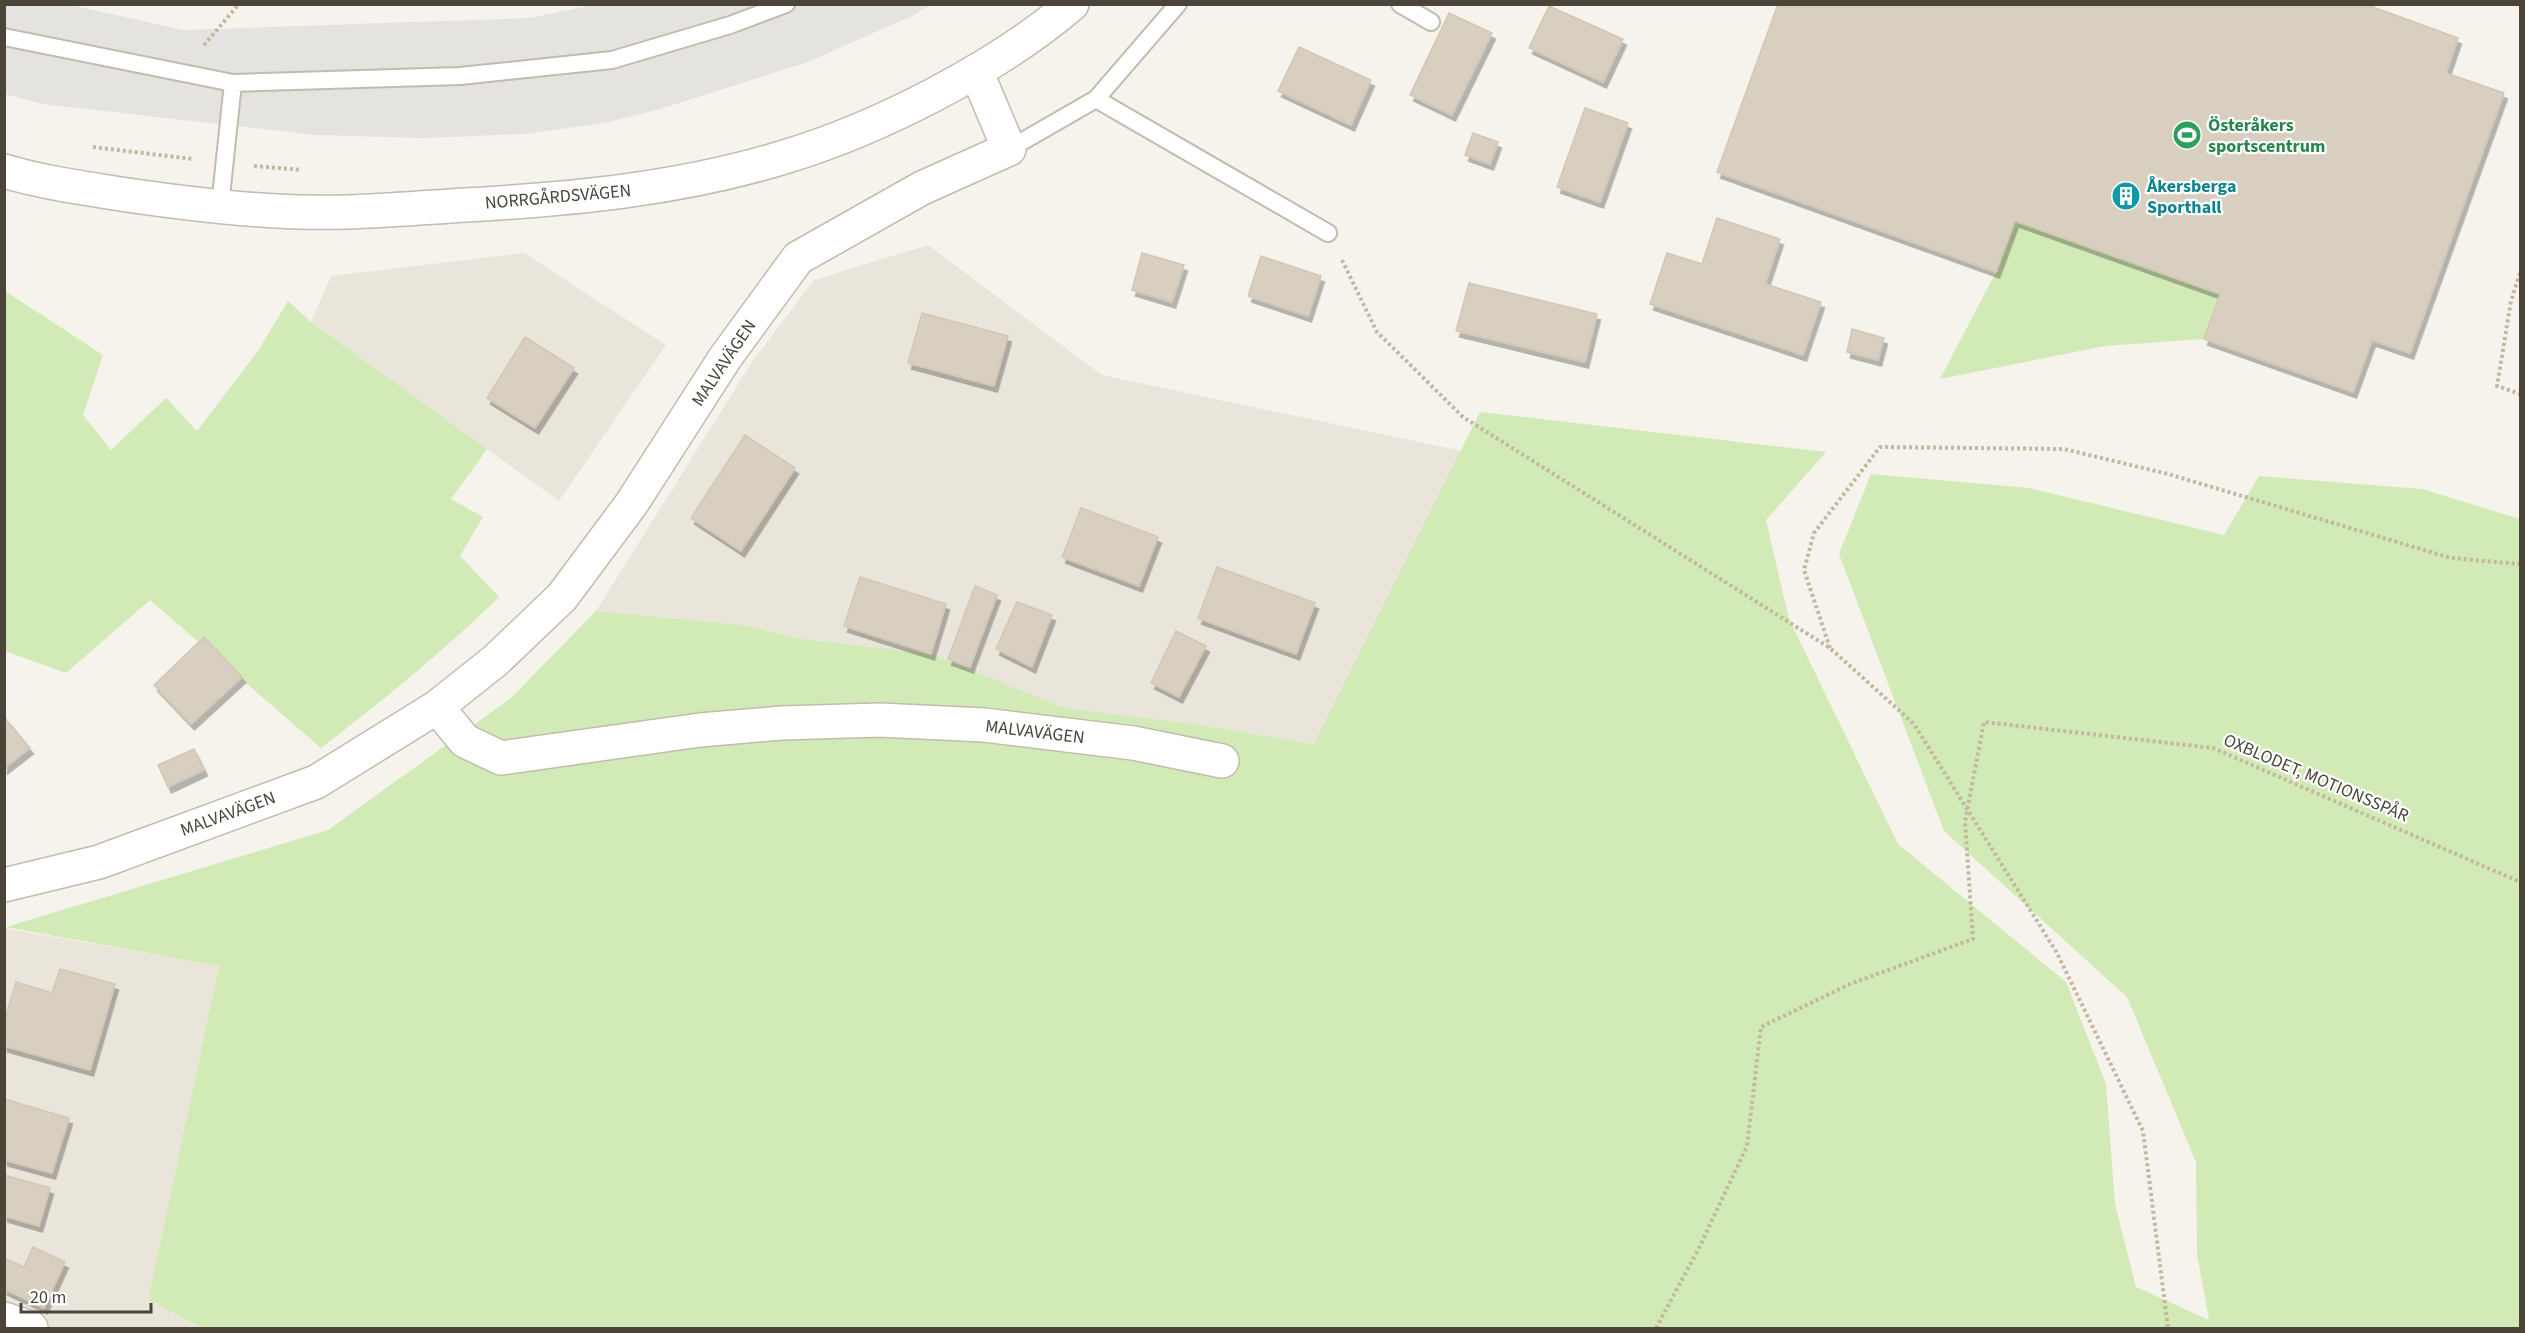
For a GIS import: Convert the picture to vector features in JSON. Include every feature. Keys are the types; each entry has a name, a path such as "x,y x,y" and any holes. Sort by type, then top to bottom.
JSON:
{"street":[{"name":"NORRGÅRDSVÄGEN","path":"4,171 37,181 146,198 278,211 367,211 515,202 659,187 781,158 886,118 976,71 1054,20 1072,4"},
{"path":"976,71 1010,149"},
{"name":"MALVAVÄGEN","path":"4,885 99,862 316,782 436,707 496,660 562,597 632,503 725,358 798,258 922,188 1010,149"},
{"name":"MALVAVÄGEN","path":"436,707 465,741 501,758 700,730 782,723 880,720 995,727 1132,743 1222,761"},
{"path":"4,1319 31,1329"}],"lane":[{"path":"4,37 233,83 460,76 612,60 730,25 786,4"},
{"path":"1010,149 1096,99 1178,4"},
{"path":"1400,4 1431,22"},
{"path":"220,206 233,83"},
{"path":"1096,99 1328,233"}],"path":[{"path":"181,72 239,4"},
{"path":"86,146 224,163 307,170"},
{"path":"1328,233 1377,332 1462,417 1830,648 1914,724 2057,953 2143,1131 2168,1329"},
{"path":"2520,273 2511,301 2497,386 2520,394"},
{"path":"1830,648 1804,570 1814,533 1880,447 2064,449 2168,474 2451,558 2520,564"},
{"name":"OXBLODET, MOTIONSSPÅR","path":"1967,810 1984,722 2213,748 2520,882"},
{"path":"1656,1329 1698,1250 1746,1146 1761,1027 1850,984 1973,939 1965,822 1967,810"}],"shaded area":[{"path":"598,4 930,5 912,16 808,62 660,109 604,123 524,134 424,138 315,135 42,104 5,94 4,5 71,5 183,30 529,18"},
{"path":"928,245 1102,375 1462,451 1315,744 1201,725 1065,708 931,654 796,638 743,625 596,611 752,362 814,280"},
{"path":"524,253 666,345 559,501 311,322 331,276"},
{"path":"4,928 219,966 148,1300 203,1328 5,1328"}],"green space":[{"path":"2015,221 2220,294 2204,339 2105,346 1940,379 1996,272"},
{"path":"5,291 103,355 83,415 111,450 166,398 197,431 258,351 288,301 311,322 487,449 451,499 483,517 460,556 499,597 412,675 321,748 150,600 66,673 5,651"},
{"path":"1480,412 1826,452 1766,520 1789,619 1898,844 2066,982 2106,1084 2115,1204 2136,1287 2209,1320 2197,1254 2196,1162 2127,997 1944,831 1839,554 1871,474 2029,488 2224,535 2259,476 2422,489 2520,519 2520,1328 203,1328 148,1300 219,966 6,927 328,830 511,698 596,611 743,625 796,638 931,654 1065,708 1201,725 1314,744"}],"building":[{"name":"Åkersberga Sporthall","path":"1778,4 2365,4 2458,38 2446,73 2504,93 2410,353 2372,340 2353,392 2204,339 2220,294 2015,221 1996,272 1717,172"},
{"path":"1549,6 1623,39 1603,82 1529,48"},
{"path":"1449,13 1492,33 1452,115 1410,95"},
{"path":"1299,47 1371,80 1351,125 1278,91"},
{"path":"1585,108 1628,123 1600,202 1557,187"},
{"path":"1473,133 1498,142 1490,164 1465,155"},
{"path":"1717,218 1780,239 1765,284 1821,302 1803,355 1650,304 1667,253 1702,264"},
{"path":"1142,253 1184,265 1172,302 1132,290"},
{"path":"1261,256 1321,276 1308,316 1248,296"},
{"path":"1469,283 1597,314 1585,362 1456,331"},
{"path":"922,313 1008,336 994,386 908,363"},
{"path":"1852,329 1884,338 1878,360 1847,352"},
{"path":"525,337 574,368 535,428 487,398"},
{"path":"745,435 795,468 741,551 691,518"},
{"path":"1081,508 1158,537 1139,586 1062,557"},
{"path":"1217,567 1315,603 1296,654 1198,618"},
{"path":"860,577 946,604 931,654 844,626"},
{"path":"975,586 997,595 970,667 948,659"},
{"path":"1017,602 1052,615 1032,667 996,649"},
{"path":"1176,631 1206,646 1179,697 1151,683"},
{"path":"204,637 242,677 191,724 154,685"},
{"path":"4,717 30,748 4,768"},
{"path":"194,749 204,770 168,787 158,765"},
{"path":"60,969 115,984 90,1070 4,1046 4,1022 16,982 52,993"},
{"path":"4,1099 69,1118 52,1173 4,1160"},
{"path":"4,1175 50,1188 39,1226 4,1216"},
{"path":"33,1247 65,1262 44,1308 4,1289 4,1258 24,1267"}],"place":[{"name":"Österåkers sportscentrum","path":"2187,135"},
{"name":"Åkersberga Sporthall","path":"2126,196"}]}
